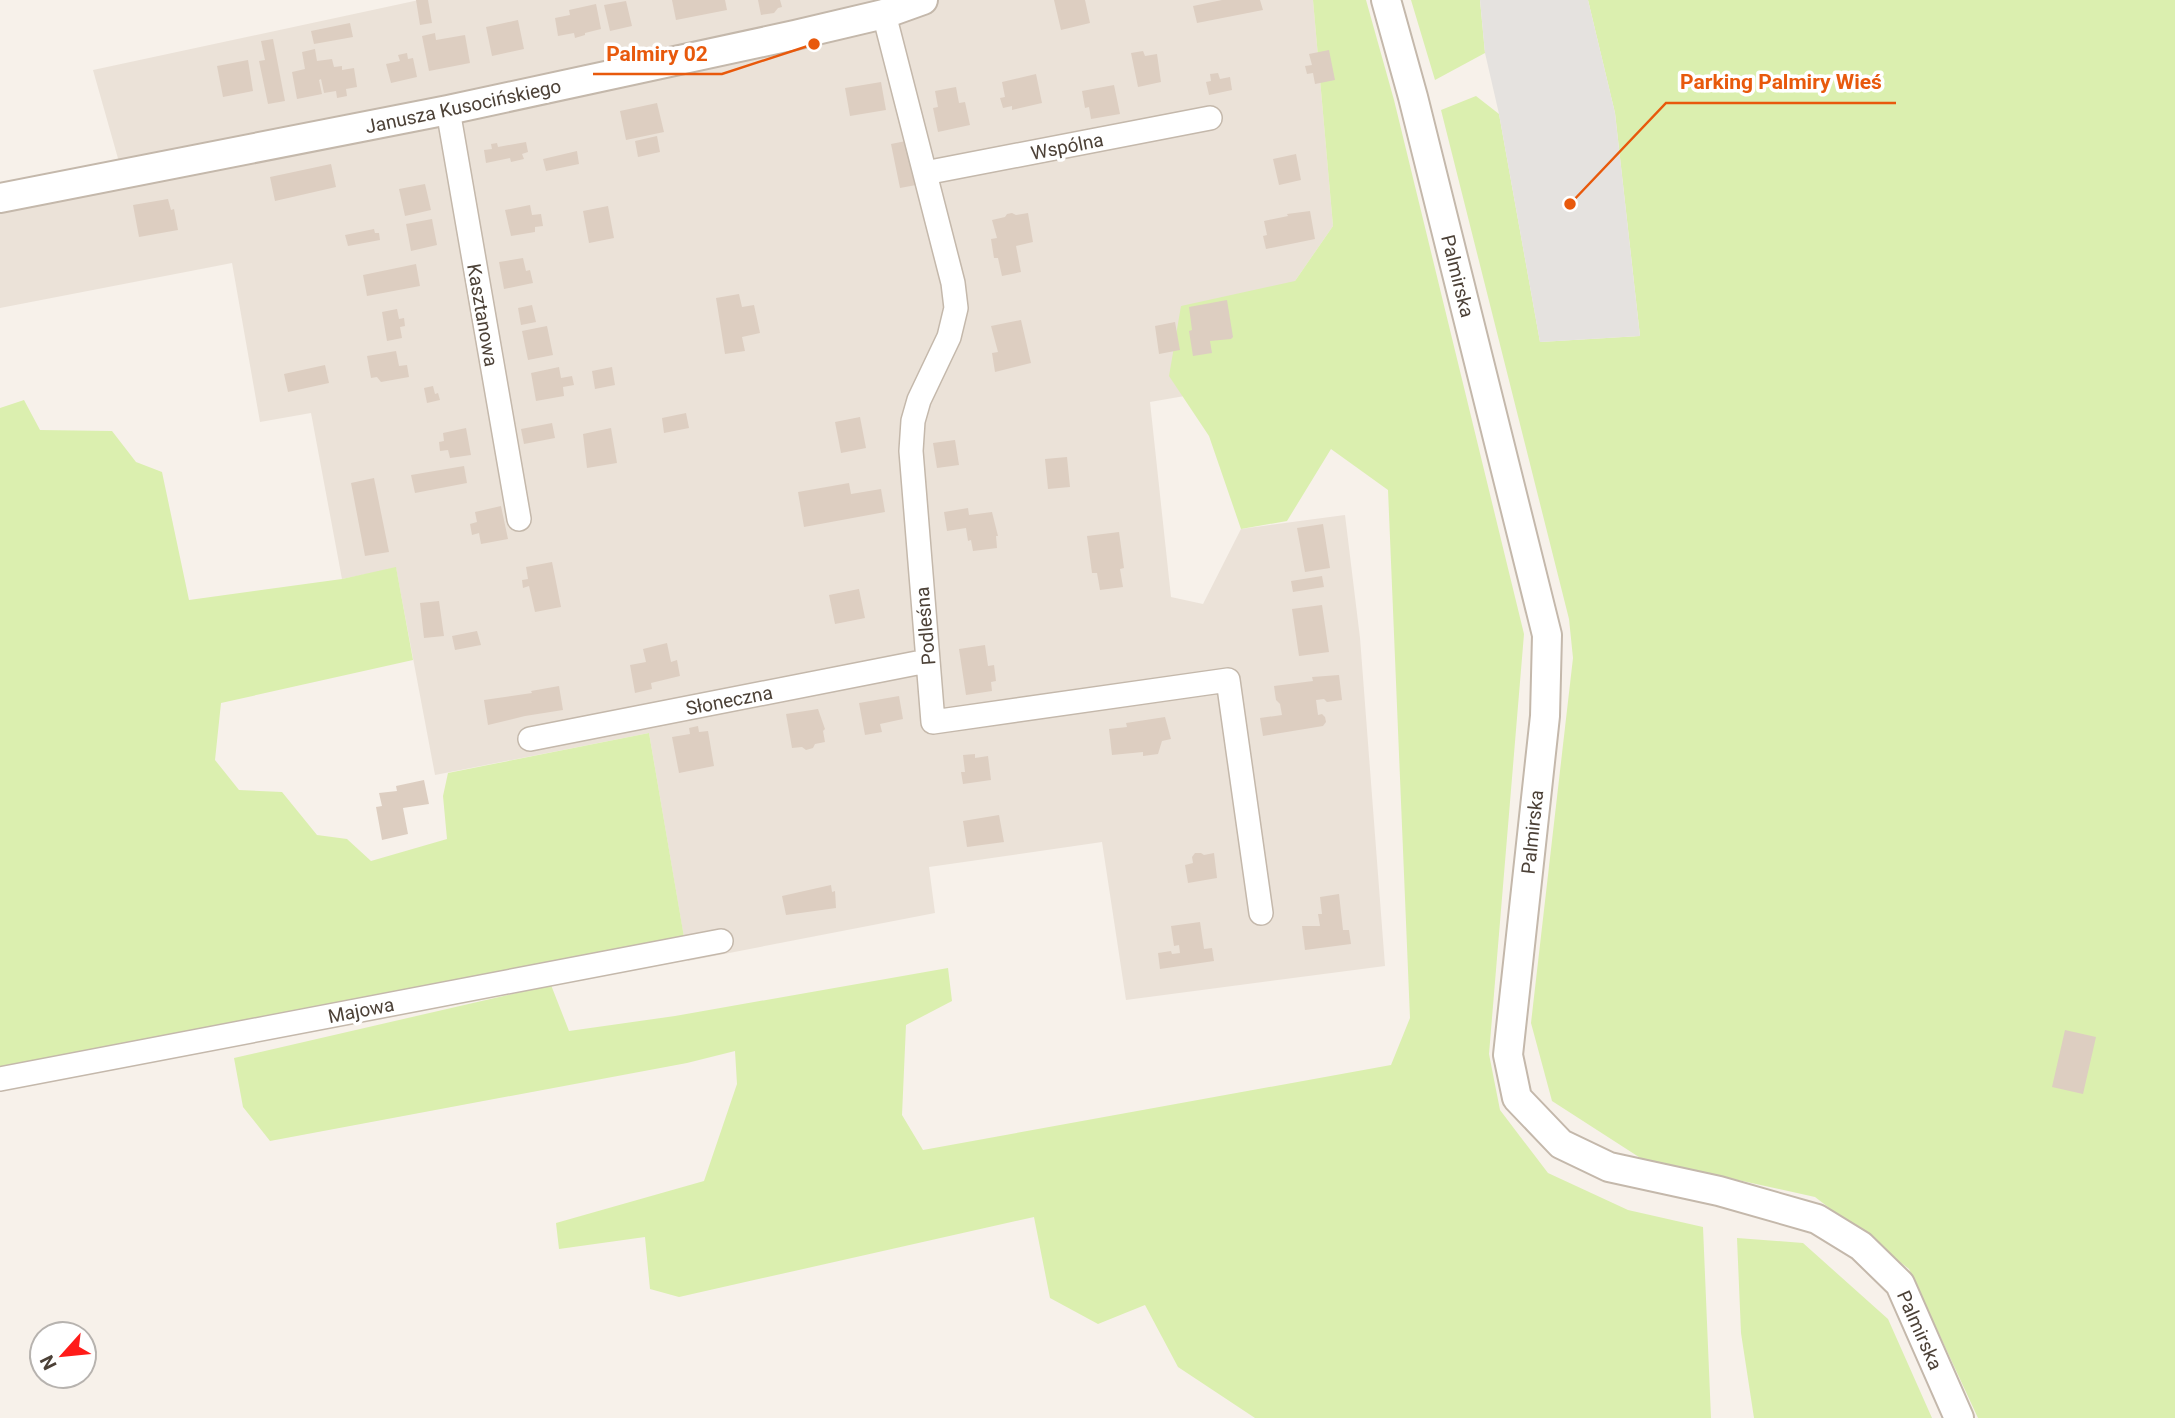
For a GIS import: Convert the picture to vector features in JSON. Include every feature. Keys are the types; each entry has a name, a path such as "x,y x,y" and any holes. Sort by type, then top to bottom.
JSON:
{"street":[{"name":"Janusza Kusocińskiego","path":"0,198 448,110 923,0"},
{"name":"Palmirska","path":"1386,0 1413,97 1547,635 1545,716 1508,1055 1517,1098 1561,1144 1609,1167 1719,1191 1817,1219 1861,1246 1900,1284 1959,1418"},
{"name":"Podleśna","path":"876,10 925,173 953,283 956,308 949,337 919,400 913,422 911,451 933,722 1228,680 1261,913"},
{"name":"Kasztanowa","path":"448,110 519,519"},
{"name":"Wspólna","path":"925,173 1210,118"},
{"name":"Słoneczna","path":"530,739 928,661"},
{"name":"Majowa","path":"0,1079 721,941"}],"shaded area":[{"path":"419,0 1313,0 1333,226 1295,281 1271,381 1150,402 1171,597 1203,604 1241,529 1345,515 1360,638 1385,966 1126,1000 1102,842 929,867 935,913 688,961 649,733 435,775 396,568 342,579 311,413 260,422 232,263 0,308 0,186 119,162 93,70"},
{"path":"1480,0 1588,0 1615,113 1640,336 1540,342 1499,114 1485,53"}],"green space":[{"path":"1313,0 1366,0 1394,100 1524,634 1489,1054 1500,1110 1548,1173 1628,1210 1703,1227 1711,1418 1255,1418 1178,1367 1145,1305 1098,1324 1050,1298 1034,1217 679,1297 650,1289 645,1237 559,1249 556,1223 704,1181 737,1084 735,1051 687,1063 270,1141 243,1107 234,1058 551,985 569,1031 675,1016 948,968 952,1001 906,1025 902,1115 923,1150 1391,1065 1410,1018 1388,490 1331,449 1287,521 1241,529 1209,436 1169,376 1181,306 1295,281 1333,226"},
{"path":"1411,0 1480,0 1485,53 1435,80"},
{"path":"1588,0 2175,0 2175,1418 1978,1418 1909,1269 1815,1197 1642,1159 1552,1101 1531,1023 1573,658 1569,619 1441,110 1476,96 1499,114 1540,342 1640,336 1615,113"},
{"path":"24,400 40,430 112,431 136,462 162,472 189,600 342,579 396,567 413,660 221,703 215,760 239,790 282,792 317,835 347,839 371,861 447,839 443,796 448,773 649,733 684,937 0,1068 0,408"},
{"path":"1737,1238 1803,1243 1888,1319 1932,1418 1754,1418 1741,1333"}],"building":[{"path":"416,0 428,0 432,23 420,25"},
{"path":"672,0 725,0 727,10 676,20"},
{"path":"758,0 780,0 782,7 774,13 761,15"},
{"path":"1054,0 1085,0 1090,23 1061,30"},
{"path":"1222,0 1260,0 1263,10 1197,23 1193,6"},
{"path":"626,1 632,26 610,31 604,5"},
{"path":"596,4 601,29 575,38 574,33 558,36 555,18 570,15 569,10"},
{"path":"518,20 524,49 492,56 486,27"},
{"path":"350,23 353,37 314,44 311,31"},
{"path":"435,33 436,40 465,35 470,63 429,71 422,36"},
{"path":"273,39 285,101 268,104 259,61 265,60 261,41"},
{"path":"315,49 317,61 332,59 334,67 342,66 342,70 354,68 357,87 346,89 347,96 337,98 336,91 324,93 321,79 322,94 297,99 292,72 305,69 302,52"},
{"path":"1329,50 1335,80 1315,84 1313,73 1307,74 1305,66 1312,65 1309,54"},
{"path":"1143,51 1145,56 1157,54 1161,82 1138,87 1131,53"},
{"path":"407,53 408,59 413,58 417,77 391,83 386,64 400,61 398,55"},
{"path":"248,60 253,91 223,97 217,66"},
{"path":"1218,73 1220,79 1230,77 1232,90 1209,95 1206,82 1211,81 1210,74"},
{"path":"1036,74 1042,103 1012,110 1012,106 1003,108 1000,98 1005,97 1002,82"},
{"path":"881,82 886,110 850,116 845,88"},
{"path":"1114,85 1120,114 1091,119 1089,107 1085,108 1082,91"},
{"path":"956,87 959,103 965,102 970,125 938,132 933,108 938,107 935,91"},
{"path":"657,103 664,132 626,140 620,111"},
{"path":"657,136 660,152 638,157 635,141"},
{"path":"906,141 916,185 900,188 891,144"},
{"path":"526,142 528,152 522,154 524,159 511,162 510,158 486,163 484,150 492,149 491,144 497,143 498,147"},
{"path":"577,151 579,164 546,171 543,159"},
{"path":"1296,154 1301,180 1279,185 1273,159"},
{"path":"331,164 336,187 275,201 270,177"},
{"path":"425,184 431,210 405,216 399,189"},
{"path":"168,199 171,210 174,209 178,230 139,237 133,205"},
{"path":"530,205 532,215 541,214 543,226 535,227 535,232 511,236 505,210"},
{"path":"608,206 614,238 589,243 583,211"},
{"path":"1310,211 1315,239 1266,249 1264,221"},
{"path":"1012,213 1028,213 1033,242 1016,246 1021,272 1002,276 998,258 994,258 991,239 997,238 992,220"},
{"path":"432,219 437,245 411,251 406,224"},
{"path":"374,229 375,233 379,233 380,240 348,246 345,235"},
{"path":"523,258 533,283 504,289 499,262"},
{"path":"416,264 420,286 367,296 363,275"},
{"path":"739,294 742,307 754,305 760,333 742,337 745,351 725,354 716,298"},
{"path":"1227,300 1233,337 1210,341 1212,353 1193,356 1189,307"},
{"path":"532,305 536,322 521,325 518,308"},
{"path":"397,309 399,319 404,318 405,326 400,327 402,338 387,341 382,312"},
{"path":"1021,320 1031,363 995,372 992,353 998,352 991,326"},
{"path":"1175,322 1180,350 1159,354 1155,326"},
{"path":"547,326 553,355 528,360 522,331"},
{"path":"396,351 399,366 407,365 409,377 381,382 377,377 371,378 367,356"},
{"path":"325,365 329,383 288,392 284,374"},
{"path":"559,367 561,378 572,376 574,385 563,387 564,396 536,401 531,373"},
{"path":"612,367 615,385 595,389 592,371"},
{"path":"433,386 440,400 427,403 424,388"},
{"path":"686,413 689,428 664,433 662,418"},
{"path":"860,417 866,448 841,453 835,422"},
{"path":"552,423 555,438 524,444 521,429"},
{"path":"466,428 471,455 450,458 448,450 440,451 439,442 444,441 443,433"},
{"path":"611,428 617,463 587,468 583,434"},
{"path":"955,440 959,465 937,468 933,443"},
{"path":"1067,457 1070,487 1048,489 1045,459"},
{"path":"464,466 467,483 415,493 411,475"},
{"path":"374,478 389,552 365,556 351,483"},
{"path":"849,483 851,494 881,489 885,512 804,527 798,492"},
{"path":"501,506 508,539 481,544 479,533 472,535 470,524 477,522 475,512"},
{"path":"968,508 969,515 992,512 998,536 997,548 973,551 966,528 947,531 944,512"},
{"path":"1323,524 1330,568 1305,572 1297,528"},
{"path":"1119,532 1124,568 1120,569 1123,587 1100,590 1097,573 1092,573 1087,536"},
{"path":"552,562 561,607 535,612 529,586 523,588 522,580 528,579 526,567"},
{"path":"1322,576 1324,587 1293,592 1291,581"},
{"path":"859,589 865,618 835,624 829,595"},
{"path":"439,601 444,636 424,638 420,603"},
{"path":"1322,605 1329,652 1299,656 1292,609"},
{"path":"477,631 481,645 455,650 452,636"},
{"path":"667,643 671,662 677,660 680,676 651,683 652,689 635,693 630,665 646,662 643,649"},
{"path":"985,645 988,666 994,665 996,681 991,682 992,691 966,695 959,649"},
{"path":"1339,675 1342,700 1316,700 1318,715 1325,717 1323,726 1263,736 1260,718 1282,715 1274,686 1313,681 1312,677"},
{"path":"559,686 563,710 488,725 484,700"},
{"path":"899,696 903,719 880,724 882,732 865,735 859,703"},
{"path":"818,709 825,729 825,742 806,750 802,747 792,748 786,714"},
{"path":"1165,717 1171,739 1162,741 1158,754 1143,756 1143,752 1112,755 1109,729 1127,727 1126,723"},
{"path":"698,726 699,732 708,731 714,766 679,773 672,737 690,734 689,728"},
{"path":"975,754 975,758 988,756 991,780 963,784 963,755"},
{"path":"424,780 429,804 403,808 408,834 382,840 376,807 382,806 379,793 397,791 396,786"},
{"path":"999,815 1004,842 967,847 963,821"},
{"path":"1195,853 1214,853 1217,878 1188,883 1185,865 1193,863 1192,857"},
{"path":"831,885 832,892 835,891 836,908 786,915 782,896"},
{"path":"1339,894 1343,930 1349,930 1351,944 1305,950 1302,926 1320,926 1320,897"},
{"path":"1200,922 1204,949 1212,948 1214,961 1160,969 1158,953 1180,953 1179,945 1174,946 1171,926"},
{"path":"2065,1030 2096,1037 2083,1094 2052,1087"}],"place":[{"name":"Palmiry 02","path":"814,44"},
{"name":"Parking Palmiry Wieś","path":"1570,204"}]}
